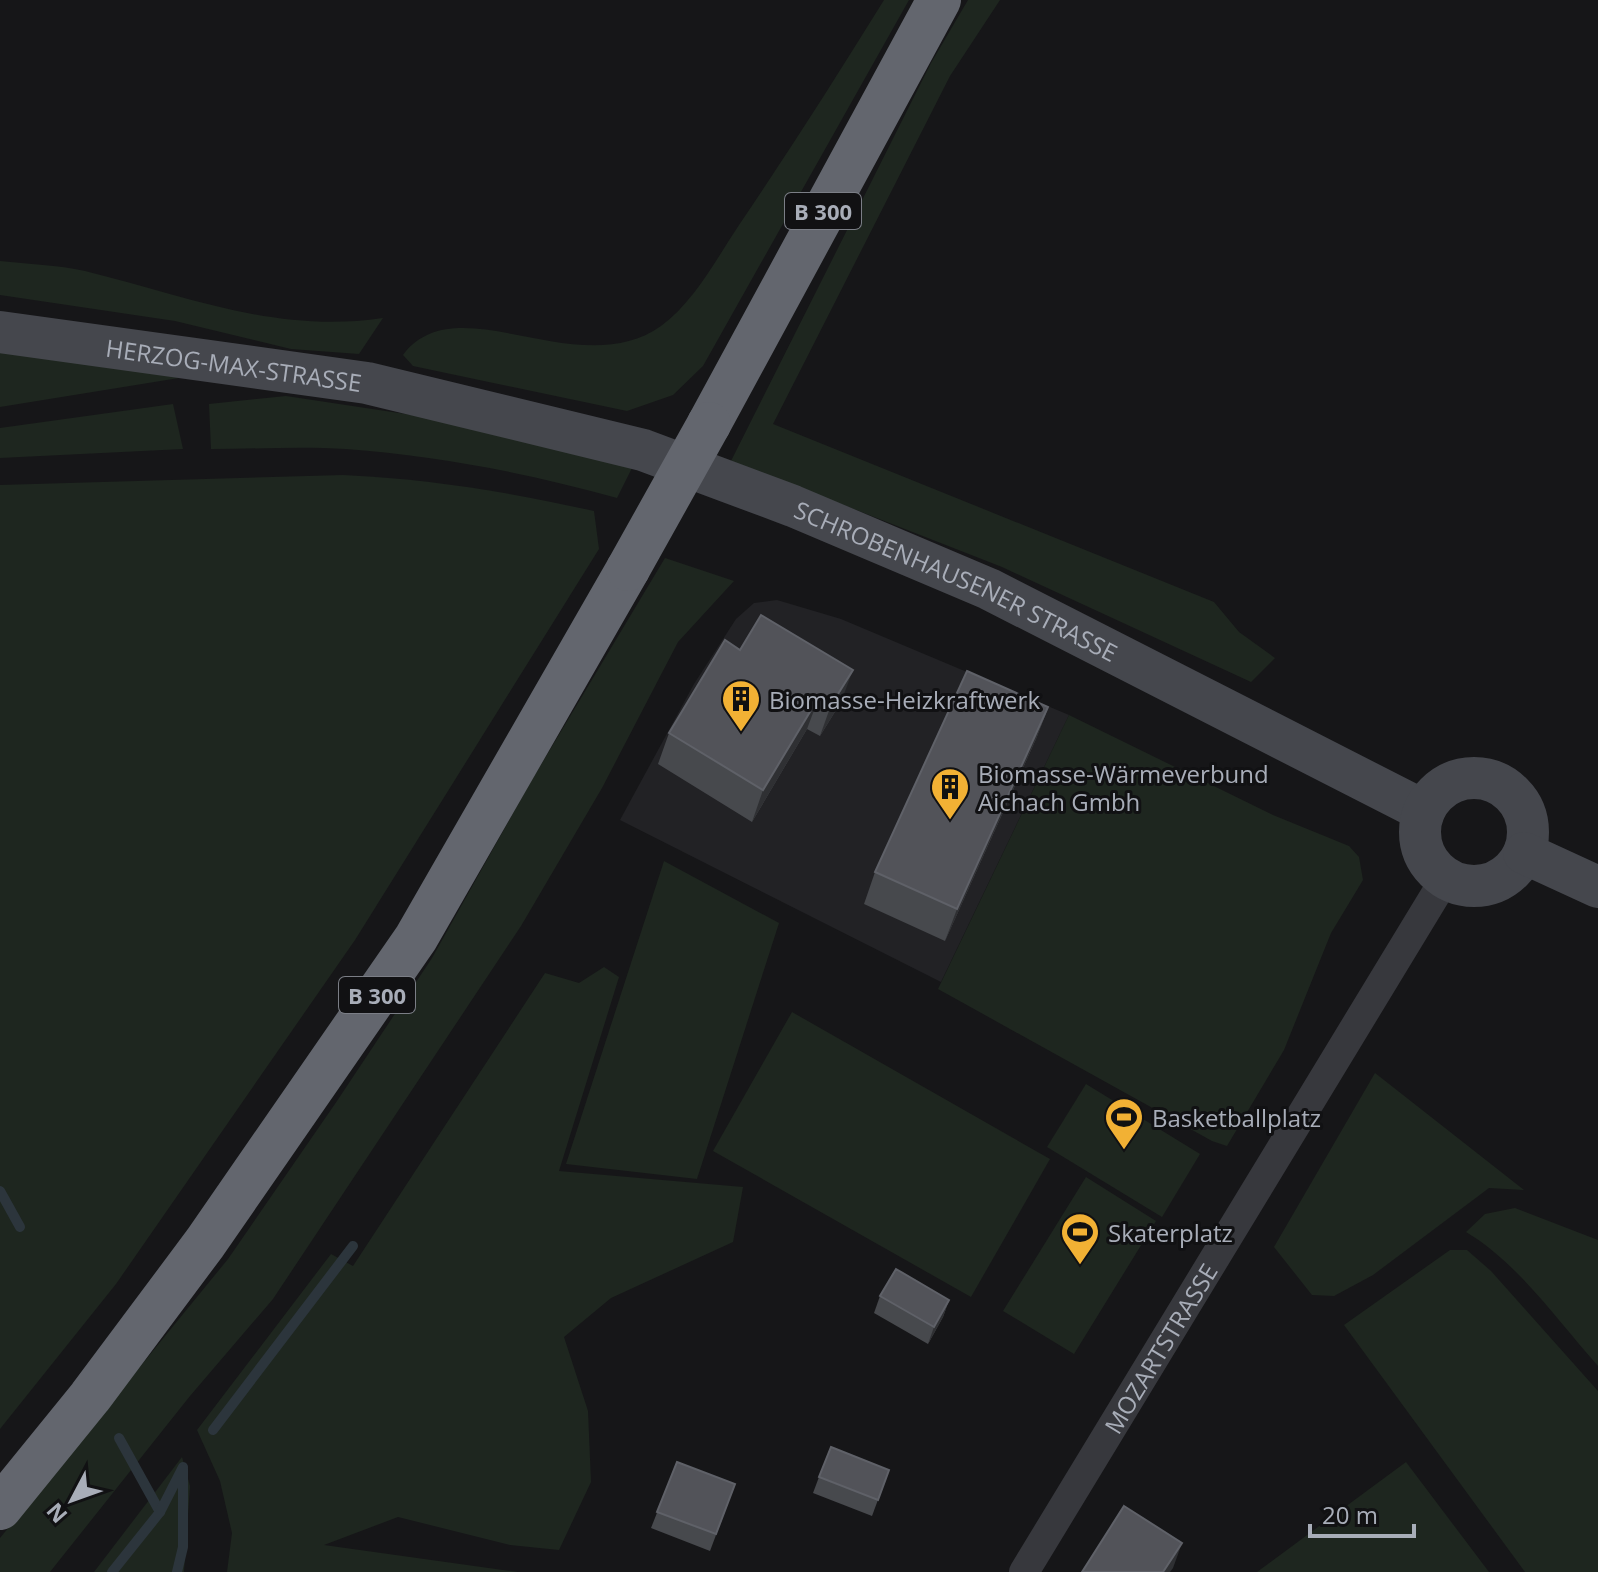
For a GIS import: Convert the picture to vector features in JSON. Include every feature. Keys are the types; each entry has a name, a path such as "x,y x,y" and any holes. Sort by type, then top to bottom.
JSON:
{"highway":[{"name":"B 300","path":"0,1508 90,1397 205,1243 416,938 709,424 939,0"}],"main road":[{"name":"HERZOG-MAX-STRASSE","path":"0,332 286,369 466,406"},
{"name":"SCHROBENHAUSENER STRASSE","path":"466,406 643,450 793,506 975,583 1424,811"},
{"path":"1473,777 1493,781 1517,798 1526,815 1528,836 1524,853 1507,876 1489,884 1471,887 1445,879 1429,864 1422,848 1419,829 1424,811 1440,789 1451,783 1473,777"},
{"path":"1524,853 1598,887"}],"street":[{"name":"MOZARTSTRASSE","path":"1024,1572 1445,879"}],"shaded area":[{"path":"884,0 909,0 703,366 673,395 627,411 413,366 403,355 426,336 454,328 593,345 628,341 661,326 684,305 704,279"},
{"path":"968,0 1000,0 950,76 773,424 1214,602 1239,632 1275,658 1251,682 1002,567 731,461 931,63"},
{"path":"0,261 85,271 269,317 344,322 383,318 359,354 291,349 175,321 0,295"},
{"path":"0,350 135,365 179,378 0,407"},
{"path":"286,396 452,421 632,468 617,498 516,473 415,456 329,448 211,449 209,404"},
{"path":"173,404 183,449 0,458 0,428"},
{"path":"343,475 469,487 594,511 599,549 355,940 116,1284 0,1429 0,485"},
{"path":"665,558 734,581 678,642 602,788 521,926 273,1299 190,1396 50,1572 0,1572 0,1538 228,1259 432,958 530,783"},
{"path":"777,600 841,619 1069,715 941,982 620,820 694,684 736,619 754,603"},
{"path":"1069,715 1273,815 1349,846 1359,857 1363,880 1331,933 1284,1050 1227,1146 1212,1141 938,989"},
{"path":"664,861 779,923 697,1179 566,1164"},
{"path":"604,967 619,977 559,1171 743,1187 733,1242 611,1298 564,1337 588,1411 591,1482 559,1550 510,1545 398,1517 324,1545 518,1572 227,1572 232,1533 220,1481 197,1430 331,1254 353,1266 545,973 579,983"},
{"path":"792,1012 1050,1159 971,1297 713,1151"},
{"path":"1375,1073 1524,1190 1489,1188 1373,1275 1334,1296 1312,1295 1274,1247"},
{"name":"Basketballplatz","path":"1086,1084 1200,1154 1162,1217 1047,1147"},
{"name":"Skaterplatz","path":"1086,1177 1156,1221 1074,1354 1003,1311"},
{"path":"1515,1208 1598,1240 1598,1366 1520,1276 1466,1232 1485,1214"},
{"path":"1450,1250 1467,1250 1491,1271 1598,1391 1598,1572 1525,1572 1344,1325"},
{"path":"182,1457 190,1486 184,1572 94,1572"},
{"path":"1406,1462 1489,1572 1257,1572"}],"building":[{"name":"Biomasse-Heizkraftwerk","path":"761,615 853,670 831,705 819,697 763,790 669,733 725,640 740,650"},
{"name":"Biomasse-Wärmeverbund Aichach Gmbh","path":"967,671 1048,707 957,909 875,872"},
{"path":"896,1269 949,1300 934,1327 880,1296"},
{"path":"831,1447 889,1470 878,1500 819,1477"},
{"path":"677,1462 735,1484 716,1534 657,1512"},
{"path":"1124,1506 1182,1543 1163,1572 1082,1572"}],"waterway":[{"path":"0,1191 20,1227"},
{"path":"213,1430 353,1246"},
{"path":"119,1438 160,1512"},
{"path":"112,1572 160,1512 183,1467"},
{"path":"177,1572 183,1547 183,1469"}],"place":[{"name":"Biomasse-Heizkraftwerk","path":"741,733"},
{"name":"Biomasse-Wärmeverbund Aichach Gmbh","path":"950,821"},
{"name":"Basketballplatz","path":"1124,1151"},
{"name":"Skaterplatz","path":"1080,1266"}]}
